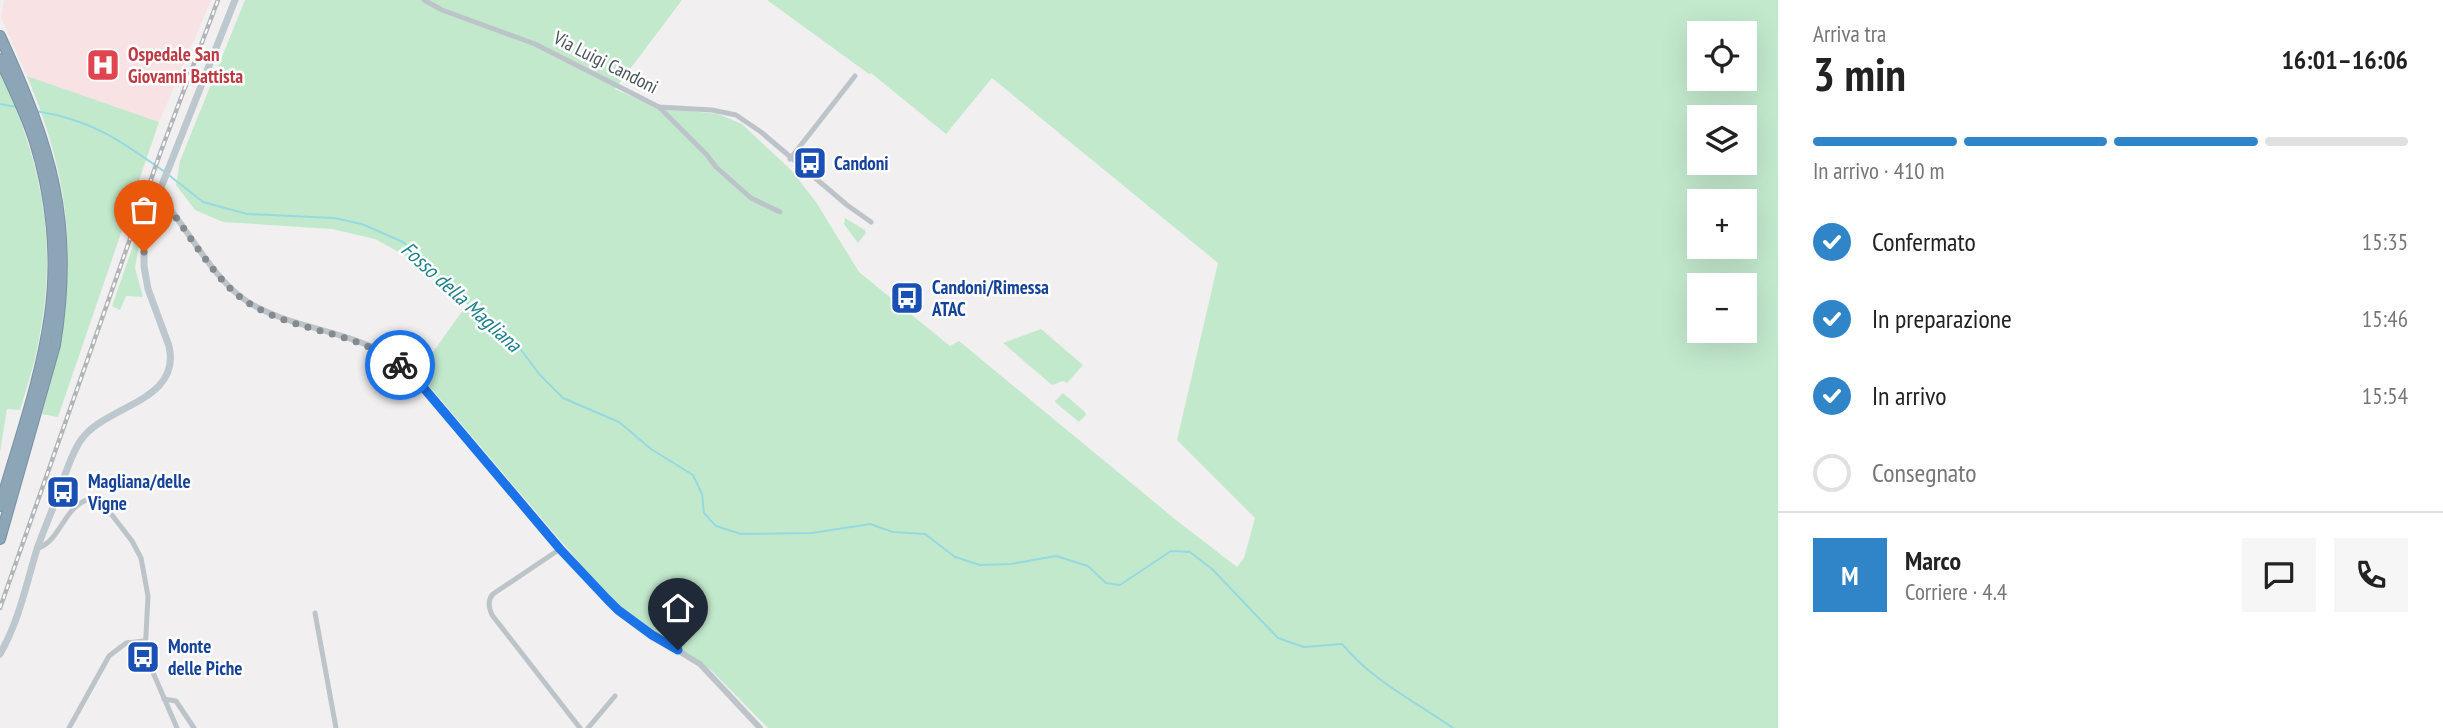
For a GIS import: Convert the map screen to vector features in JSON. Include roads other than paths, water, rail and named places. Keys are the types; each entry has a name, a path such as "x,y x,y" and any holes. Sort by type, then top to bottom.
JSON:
{"highway":[{"path":"0,36 40,127 52,170 60,303 55,345 0,539"},
{"path":"0,506 40,364 50,317 57,230 35,141 1,60"}],"main road":[{"path":"0,654 21,608 38,548 81,439 94,425 155,390 168,369 170,351 152,302 144,266 144,241 162,185 235,0"}],"street":[{"name":"Via Luigi Candoni","path":"424,0 442,10 535,44 659,107 712,110 736,115 761,131 790,159 871,222"},
{"path":"790,159 855,76"},
{"path":"659,107 716,167 751,198 780,212"},
{"path":"159,195 226,284 248,302 279,317 366,344 401,365 417,380 560,549 618,610 652,635 700,664 760,728"},
{"path":"38,548 46,545 78,504 93,498 102,503 132,541 141,558 148,596 144,641 146,657 177,728"},
{"path":"560,549 493,594 489,599 489,607 492,615 580,728"},
{"path":"316,613 336,728"},
{"path":"69,728 109,656 122,645 144,641"},
{"path":"588,728 615,696"},
{"path":"164,699 176,701 194,728"}],"waterway":[{"name":"Fosso della Magliana","path":"0,104 17,107"},
{"name":"Fosso della Magliana","path":"36,111 73,120 105,133 165,172"},
{"name":"Fosso della Magliana","path":"170,176 203,202 247,214 334,218 362,224 403,242 458,297 506,330 540,375 563,398 619,422 651,449 693,475 702,494 704,513 716,526 741,534 812,533 870,524 893,532 925,534 955,557 980,565 1011,564 1056,556 1088,566 1106,583 1120,585 1171,551 1190,552 1212,569 1278,638 1304,647 1342,644 1381,680 1453,728"}],"railway":[{"path":"0,608 161,151 218,0"}],"place":[{"name":"Ospedale San Giovanni Battista","path":"103,65"},
{"name":"Candoni","path":"810,163"},
{"name":"Candoni/Rimessa ATAC","path":"907,298"},
{"name":"Magliana/delle Vigne","path":"63,492"},
{"name":"Monte delle Piche","path":"143,657"}]}
